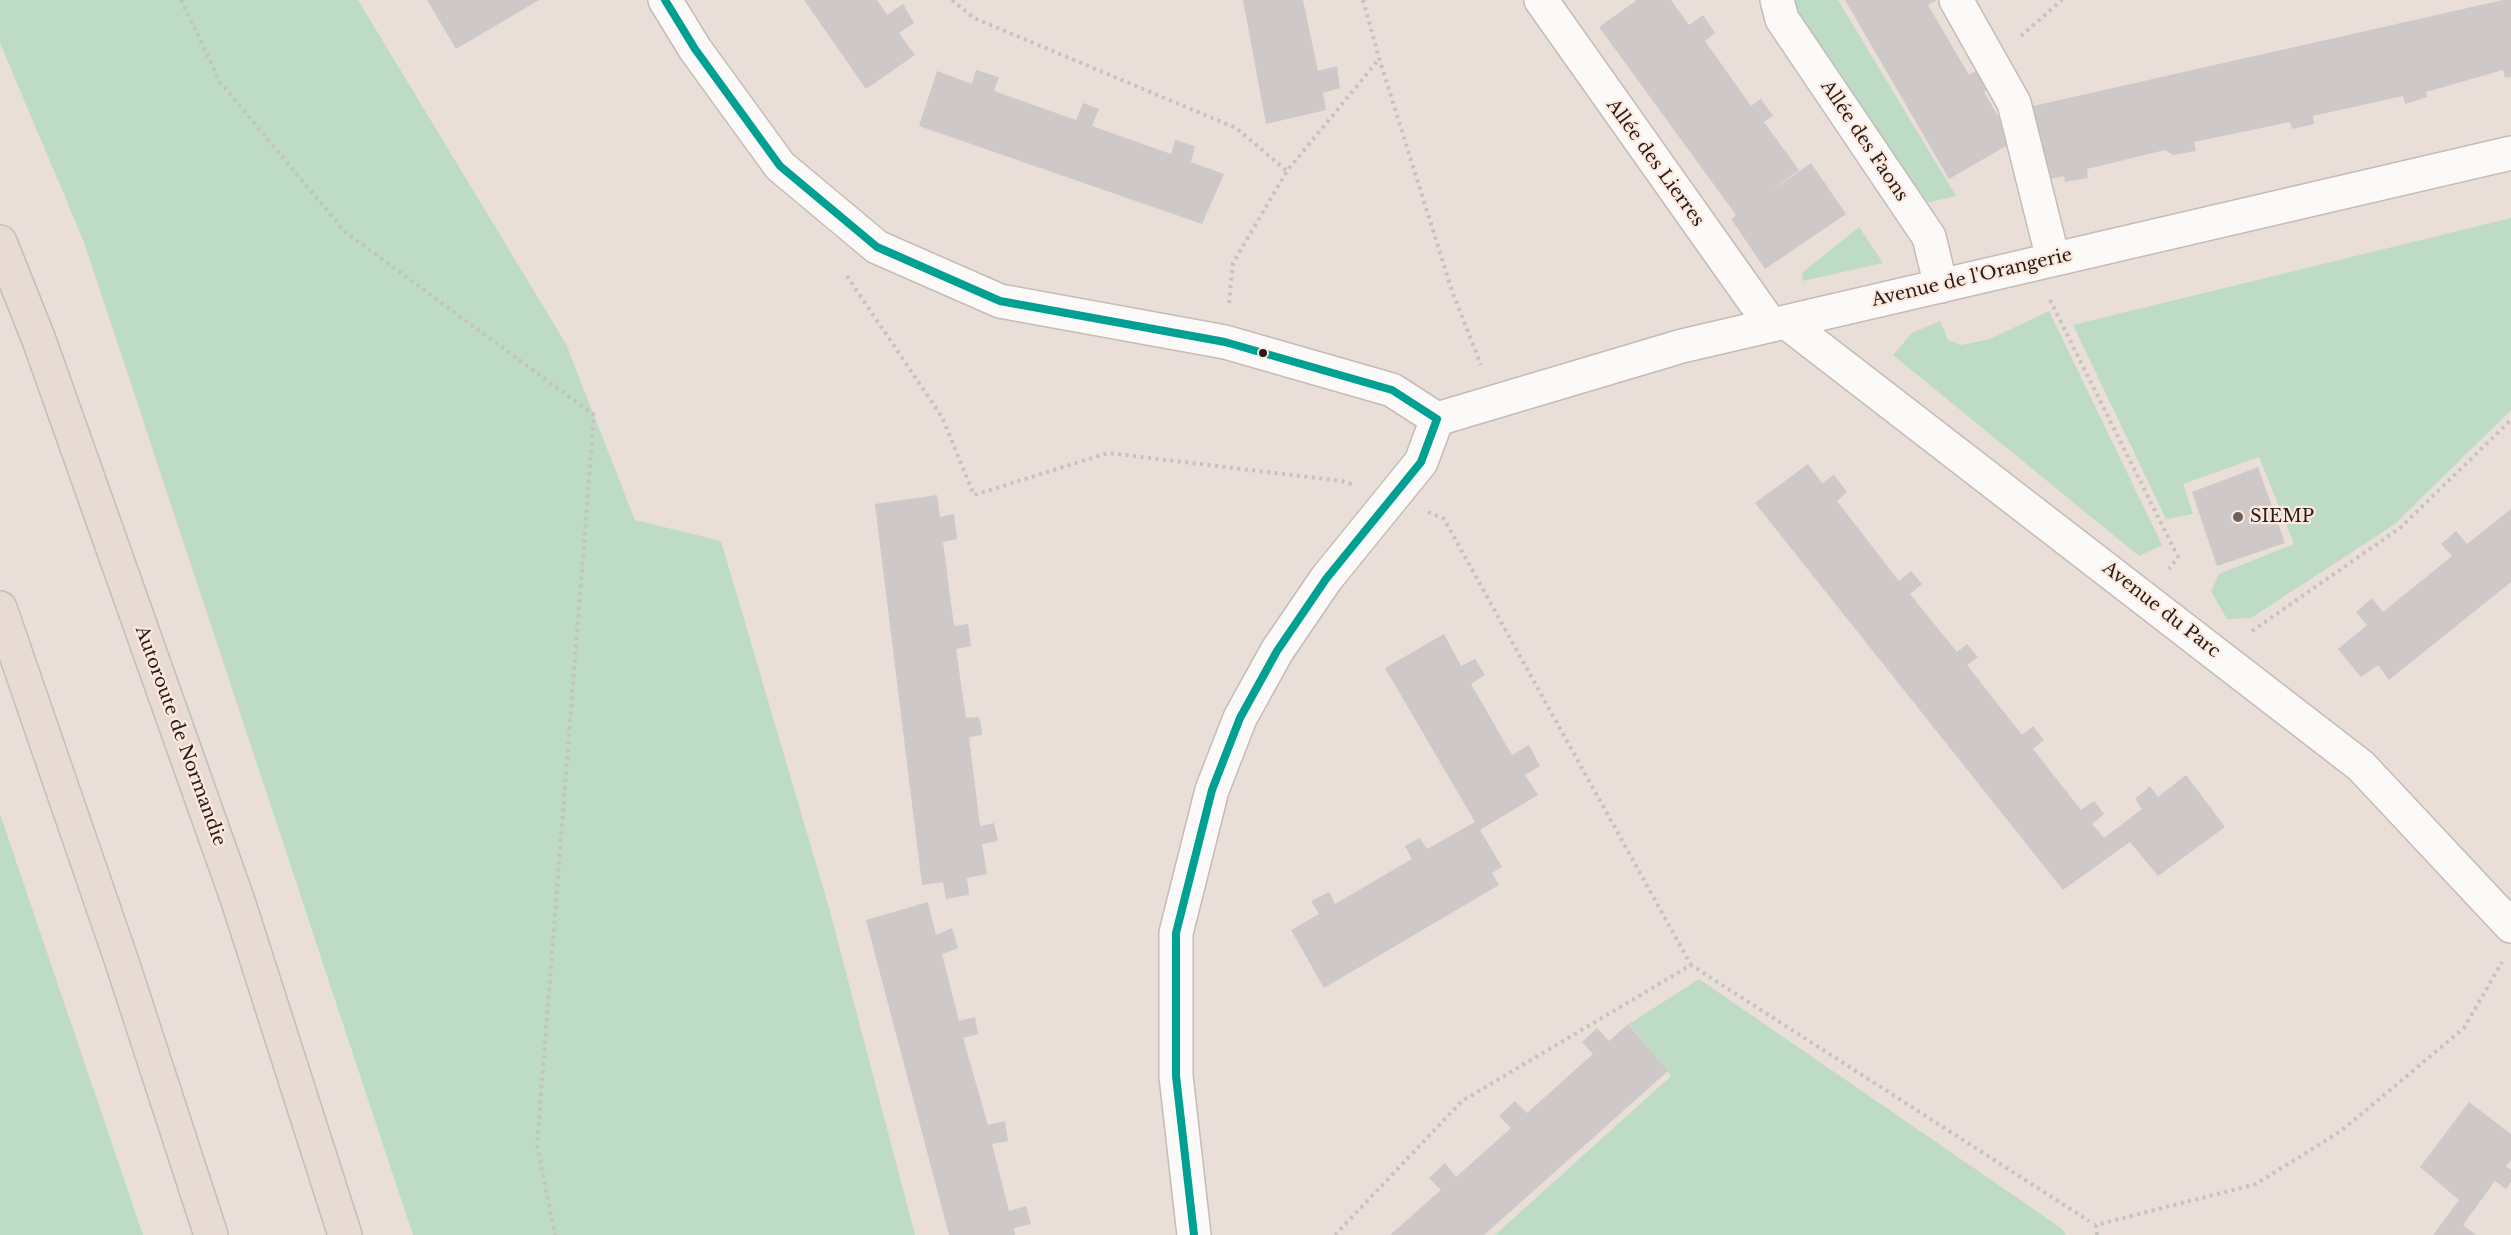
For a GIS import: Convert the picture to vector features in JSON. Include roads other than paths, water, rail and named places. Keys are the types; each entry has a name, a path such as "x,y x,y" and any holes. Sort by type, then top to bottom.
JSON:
{"highway":[{"name":"Autoroute de Normandie","path":"0,242 39,340 238,901 345,1235"},
{"path":"0,608 122,962 211,1235"}],"street":[{"path":"665,0 695,49 780,166 877,247 1000,301 1225,342 1392,390 1437,419 1421,462 1326,579 1277,651 1240,718 1212,790 1176,933 1176,1076 1194,1235"},
{"name":"Allée des Faons","path":"1777,0 1782,19 1929,237 1941,286"},
{"path":"1956,0 2014,103 2043,262"},
{"name":"Allée des Lierres","path":"1547,4 1779,324"},
{"name":"Avenue de l'Orangerie","path":"1437,419 1682,346 2511,153"},
{"name":"Avenue du Parc","path":"1779,324 2147,600 2361,766 2511,926"}],"place":[{"name":"SIEMP","path":"2238,517"}]}
